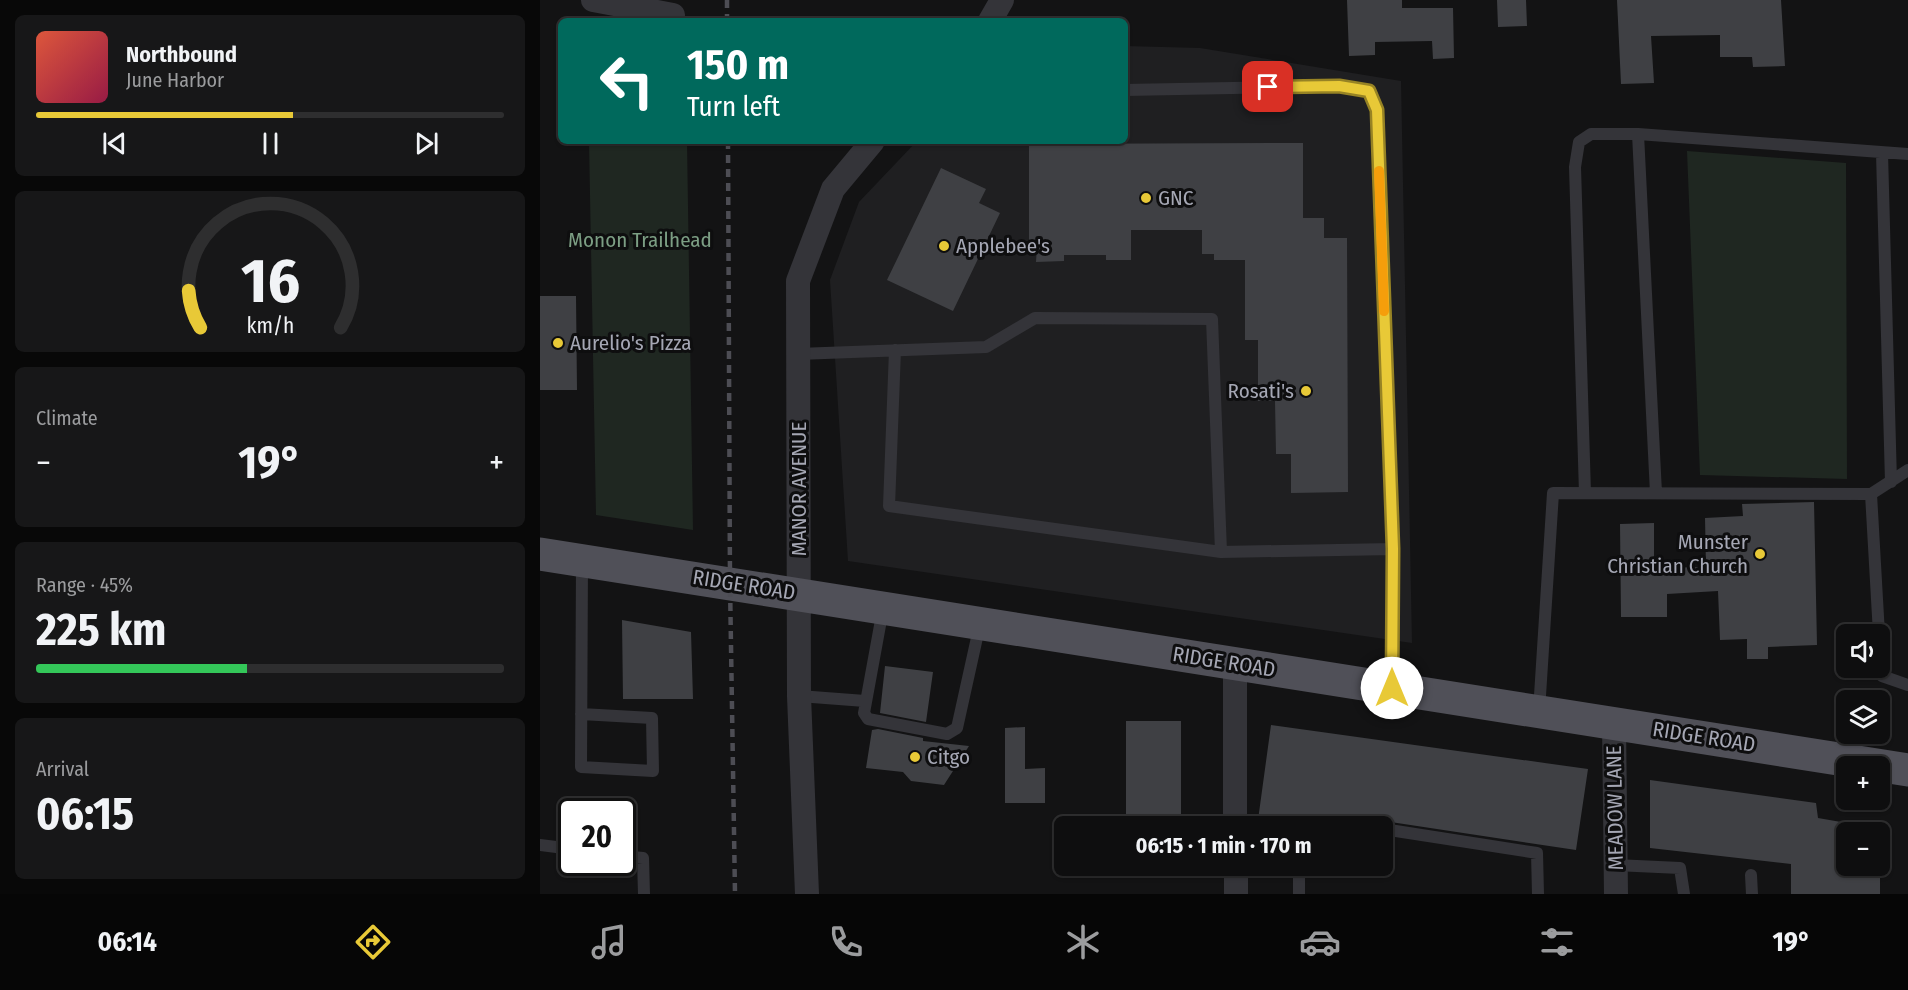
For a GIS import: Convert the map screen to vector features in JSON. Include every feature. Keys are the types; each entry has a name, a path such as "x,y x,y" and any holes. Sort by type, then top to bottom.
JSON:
{"main road":[{"name":"RIDGE ROAD","path":"540,554 799,593 1908,770"}],"street":[{"path":"593,0 673,15"},
{"path":"992,18 1002,0"},
{"name":"MANOR AVENUE","path":"807,894 800,696 798,281 833,189 870,144"},
{"path":"1235,664 1236,816"},
{"name":"MEADOW LANE","path":"1614,723 1616,894"},
{"path":"1236,876 1236,894"}],"lane":[{"path":"1128,90 1339,86 1369,91 1377,110 1393,549 1392,688"},
{"path":"1585,493 1575,167 1579,142 1591,134 1638,134 1908,154"},
{"path":"1638,134 1656,493"},
{"path":"1882,153 1891,482"},
{"path":"798,354 986,348 1035,318 1212,320 1221,552"},
{"path":"895,350 889,506 1221,552 1393,549"},
{"path":"1539,711 1553,493 1871,494 1908,471"},
{"path":"1871,494 1878,624"},
{"path":"581,714 652,718 653,771 581,767 581,714 582,561"},
{"path":"884,607 864,713 868,719 948,734 957,728 980,623"},
{"path":"1888,678 1908,685"},
{"path":"800,696 865,701"},
{"path":"1393,831 1537,854 1538,894"},
{"path":"540,845 558,847"},
{"path":"636,857 643,858 644,894"},
{"path":"1615,865 1680,868 1684,894"},
{"path":"1751,875 1752,894"},
{"path":"1299,876 1299,894"}],"shaded area":[{"path":"1128,46 1200,48 1401,81 1412,643 848,561 830,280 859,202 914,144 1128,144"}],"green space":[{"name":"Monon Trailhead","path":"589,144 687,144 693,530 596,515"},
{"path":"1687,151 1846,163 1847,479 1700,475"}],"building":[{"path":"1347,0 1402,0 1402,8 1453,8 1454,58 1433,59 1432,41 1375,42 1375,55 1349,56"},
{"path":"1497,0 1526,0 1527,26 1498,27"},
{"path":"1617,0 1781,0 1785,66 1753,67 1752,57 1720,57 1720,35 1651,36 1654,83 1621,84"},
{"path":"1303,143 1303,218 1324,218 1324,238 1347,238 1348,492 1291,493 1291,454 1276,454 1275,401 1258,401 1258,340 1245,340 1245,260 1214,260 1214,254 1202,254 1202,230 1131,230 1131,260 1106,260 1106,255 1064,255 1064,261 1036,262 1037,247 1029,247 1029,144"},
{"name":"Applebee's","path":"941,168 986,189 979,203 1000,213 953,311 887,280"},
{"name":"Aurelio's Pizza","path":"540,296 576,296 577,390 540,390"},
{"name":"Munster Christian Church","path":"1814,502 1817,645 1768,647 1768,659 1747,659 1747,639 1720,640 1718,591 1667,594 1667,617 1621,617 1620,524 1654,523 1654,568 1706,567 1705,518 1743,516 1742,504"},
{"path":"622,620 691,632 693,699 623,699"},
{"name":"Citgo","path":"885,666 933,672 926,722 880,713"},
{"path":"1126,721 1181,721 1181,816 1126,816"},
{"path":"1271,725 1588,769 1576,850 1393,822 1393,816 1341,814 1334,816 1259,816"},
{"path":"1025,727 1025,769 1045,768 1045,803 1005,803 1005,728"},
{"name":"Citgo","path":"878,729 923,738 923,741 969,746 944,785 911,781 903,772 866,768 872,730"},
{"path":"1650,780 1816,803 1818,818 1841,822 1836,822 1836,876 1880,876 1880,894 1791,894 1791,864 1650,848"}],"railway":[{"path":"727,0 727,18"},
{"path":"728,144 730,583 735,894"}],"slow traffic":[{"path":"1379,171 1384,311"}],"place":[{"name":"GNC","path":"1146,198"},
{"name":"Applebee's","path":"944,246"},
{"name":"Aurelio's Pizza","path":"558,343"},
{"name":"Rosati's","path":"1306,391"},
{"name":"Munster Christian Church","path":"1760,554"},
{"name":"Citgo","path":"915,757"}],"route":[{"path":"1268,87 1339,86 1369,91 1377,110 1393,549 1392,688"}]}
